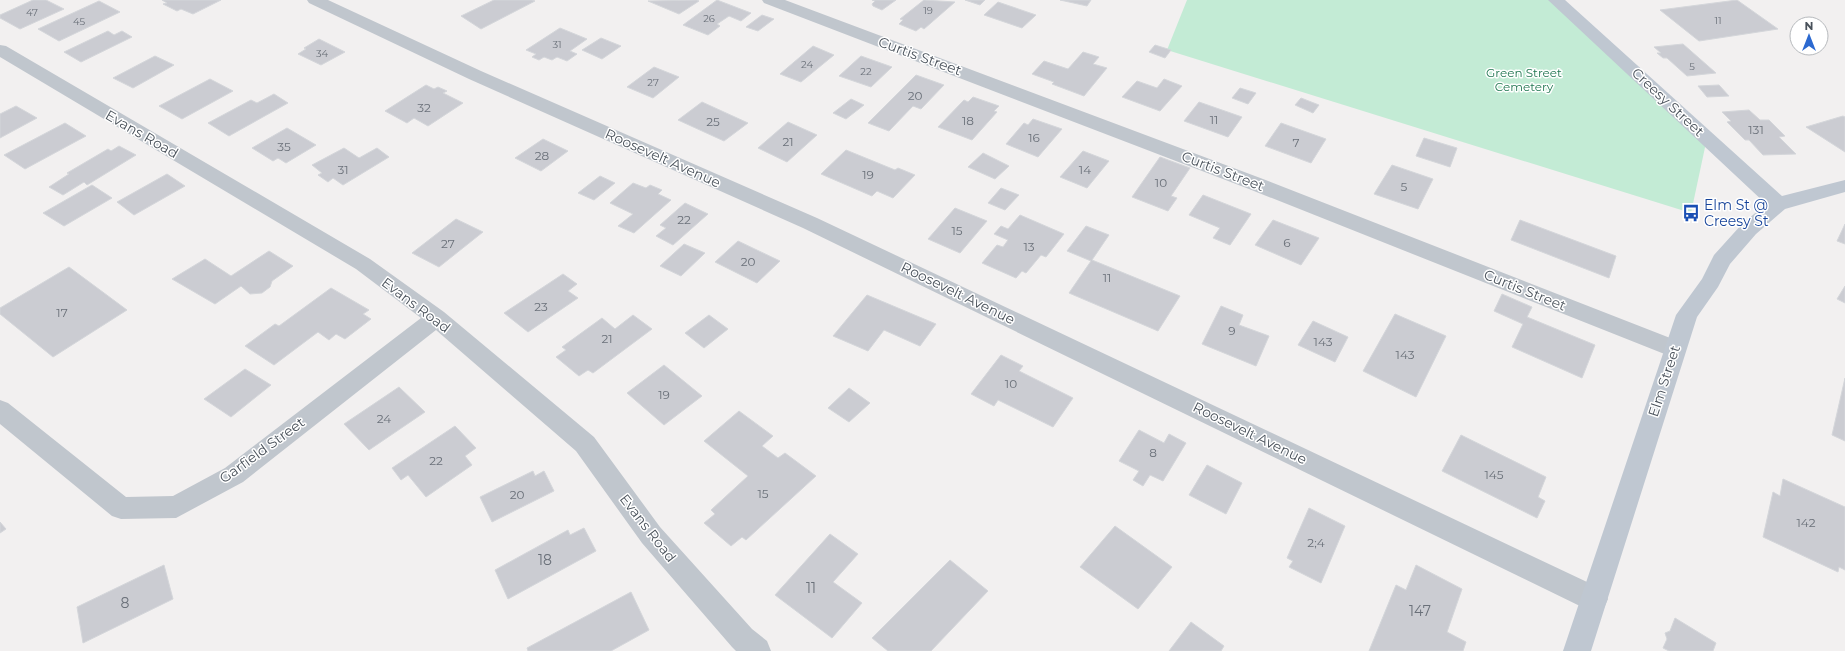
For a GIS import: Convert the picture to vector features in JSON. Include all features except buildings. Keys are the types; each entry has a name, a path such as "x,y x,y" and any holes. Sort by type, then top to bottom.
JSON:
{"main road":[{"name":"Creesy Street","path":"1556,0 1778,204"},
{"name":"Elm Street","path":"1577,651 1687,315 1711,282 1721,260 1748,229 1778,204 1844,187"}],"street":[{"name":"Roosevelt Avenue","path":"315,0 475,75 810,223 1594,599"},
{"name":"Curtis Street","path":"770,0 1256,184 1675,349"},
{"name":"Evans Road","path":"0,50 363,264 436,318 585,444 651,535 742,638 757,651"},
{"name":"Garfield Street","path":"0,410 121,508 176,507 234,475 436,318"}],"green space":[{"name":"Green Street Cemetery","path":"1187,0 1556,0 1707,138 1691,213 1167,50"}],"place":[{"name":"Elm St @ Creesy St","path":"1691,213"}]}
